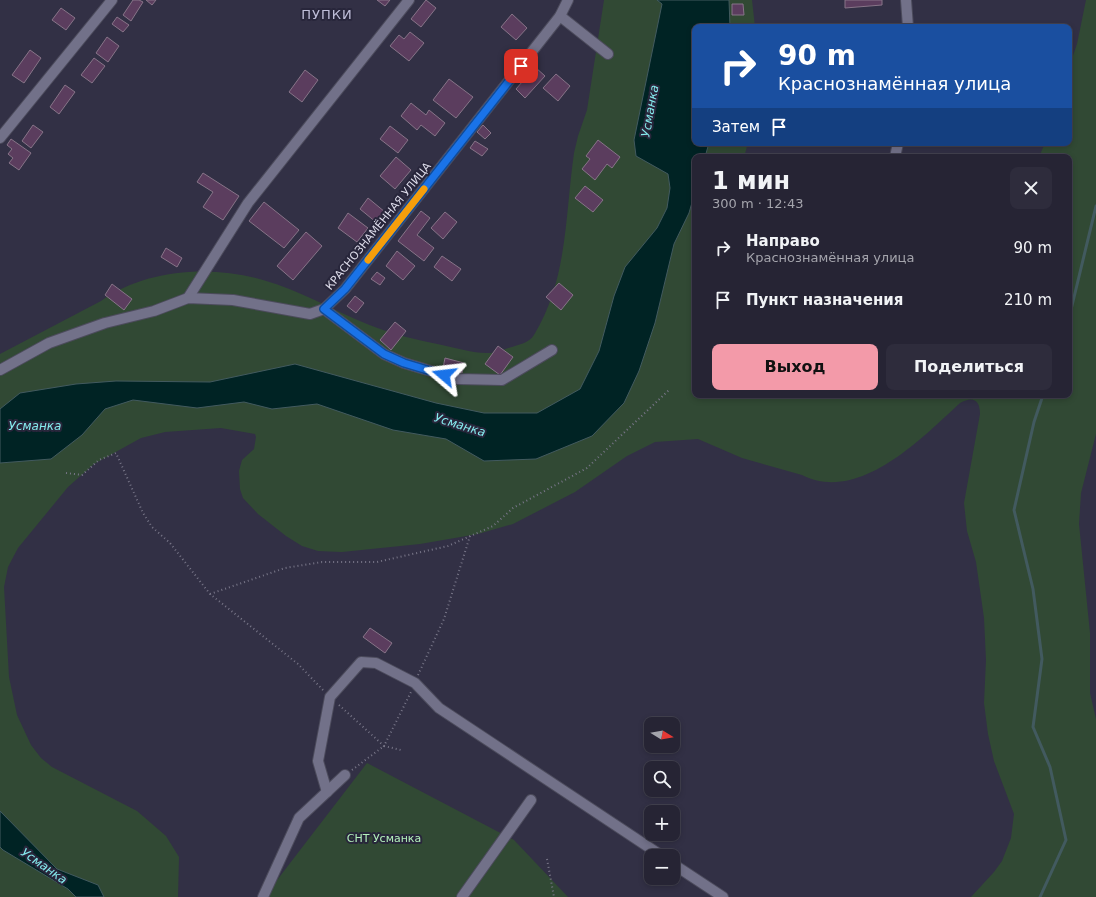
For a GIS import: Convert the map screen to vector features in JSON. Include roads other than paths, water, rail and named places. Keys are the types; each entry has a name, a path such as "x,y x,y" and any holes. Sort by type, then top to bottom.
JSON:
{"street":[{"path":"0,138 112,0"},
{"path":"188,298 248,203 409,0"},
{"name":"КРАСНОЗНАМЁННАЯ УЛИЦА","path":"324,309 345,289 560,16 568,0"},
{"path":"906,0 908,24"},
{"path":"560,16 608,54"},
{"path":"0,370 49,343 106,323 154,311 188,298 234,300 310,314 324,309 384,354 404,363 458,379 502,380 552,350"},
{"path":"327,792 318,760 330,697 361,662 376,663 415,683 439,708 651,849"},
{"path":"263,897 299,818 345,775"},
{"path":"462,897 531,800"},
{"path":"680,869 723,897"}],"water":[{"name":"Усманка","path":"657,0 729,0 730,24 692,24 692,146 708,146 706,154 692,154 692,202 689,213 674,244 655,323 639,371 624,403 592,436 536,459 484,461 446,439 393,430 317,404 272,409 244,402 197,408 133,400 105,409 82,435 51,459 0,463 0,409 20,393 76,384 116,381 210,382 295,364 436,403 484,413 537,413 580,389 599,351 614,296 625,267 657,228 667,208 670,188 668,174 636,156 634,140 662,4"},
{"name":"Усманка","path":"0,811 57,869 98,885 104,897 76,897 68,889 3,850 0,847"}],"waterway":[{"path":"1072,306 1096,206"},
{"path":"1040,897 1066,840 1050,767 1033,727 1042,659 1033,589 1014,510 1034,422 1042,398"}],"district":[{"name":"ПУПКИ","path":"327,14"}],"park label":[{"name":"СНТ Усманка","path":"384,838"}]}
